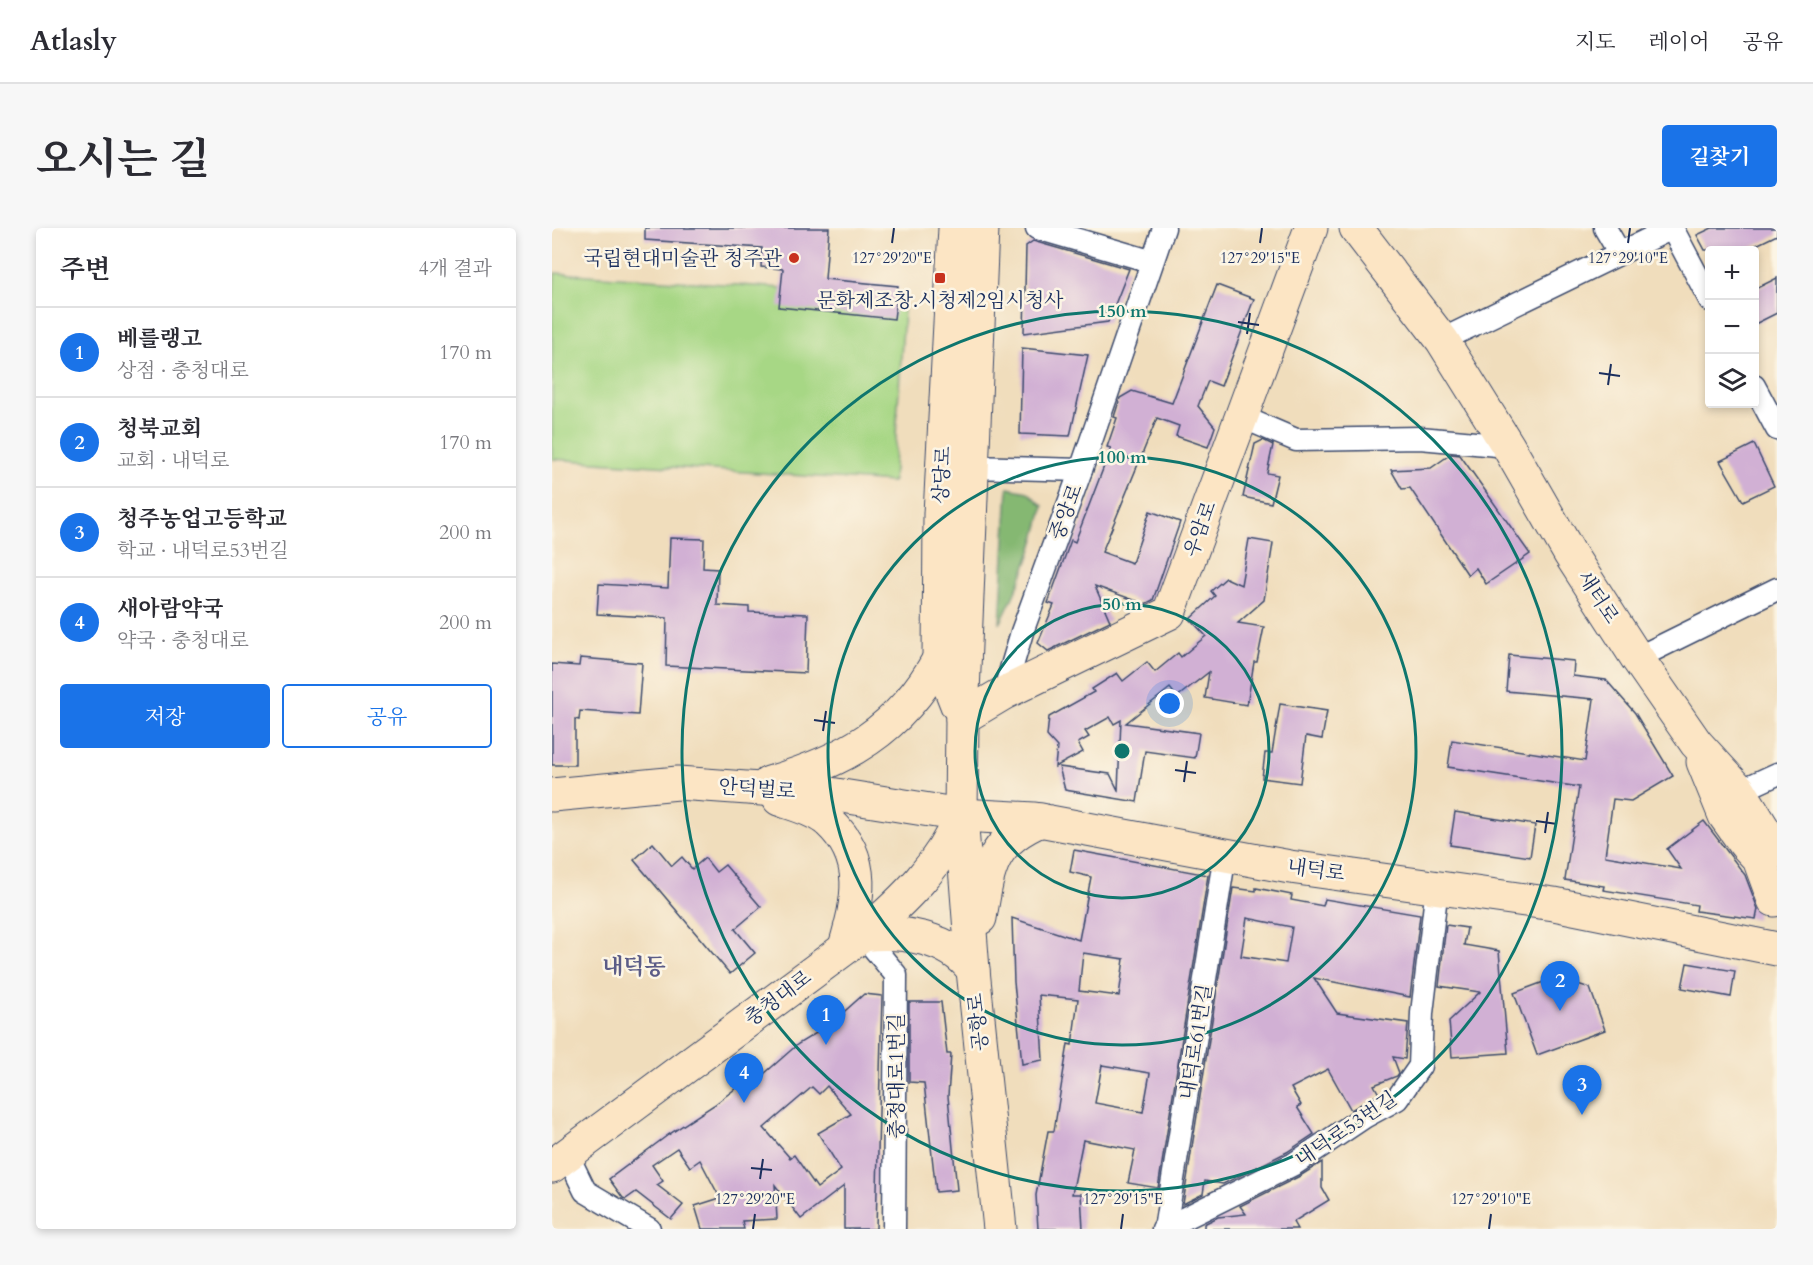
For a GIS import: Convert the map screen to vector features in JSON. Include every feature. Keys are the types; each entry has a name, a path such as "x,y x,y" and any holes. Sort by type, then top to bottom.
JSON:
{"street":[{"name":"상당로","path":"955,228 940,514 939,659 962,718"},
{"name":"상당로","path":"961,815 962,718 982,228"},
{"path":"1037,228 1150,261"},
{"name":"중앙로","path":"1004,693 1022,633 1081,471 1150,261 1164,228"},
{"name":"우암로","path":"962,718 1004,693 1168,613 1311,228"},
{"name":"새터로","path":"1356,228 1442,340 1508,446 1570,554 1637,658 1696,743"},
{"path":"1605,228 1619,252"},
{"path":"1442,340 1672,228 1705,291"},
{"path":"1759,396 1777,429"},
{"path":"1242,417 1296,441 1420,438 1508,446"},
{"path":"972,467 1081,471"},
{"path":"1637,658 1777,589"},
{"path":"753,788 827,764 861,746 898,714 939,659"},
{"path":"1696,743 1740,791 1777,851"},
{"path":"1696,743 1725,816 1744,844 1760,859 1774,925"},
{"path":"1740,791 1777,774"},
{"name":"안덕벌로","path":"552,795 678,783 830,794 961,815"},
{"path":"753,788 829,821 847,844 858,885 854,941 900,936 940,944 965,958 973,970"},
{"name":"내덕로","path":"961,815 1041,820 1290,867 1554,904 1671,926 1689,933 1774,925"},
{"name":"충청대로","path":"649,1229 585,1191 560,1160 854,941 905,900 952,837 961,815"},
{"name":"공항로","path":"961,815 973,970 1000,1229"},
{"path":"973,970 986,884 993,860 1006,840 1041,820"},
{"name":"내덕로61번길","path":"1164,1229 1225,854"},
{"name":"내덕로53번길","path":"1164,1229 1294,1164 1364,1117 1397,1099 1420,1066 1422,1013 1437,887"},
{"name":"충청대로1번길","path":"854,941 896,975 894,1229"}],"green space":[{"path":"555,273 905,296 893,482 552,459 552,321"},
{"path":"1008,488 1028,492 1043,506 1026,566 1000,624"}],"building":[{"path":"645,228 829,228 825,279 898,286 894,319 779,307 783,269 761,267 762,248 645,240"},
{"path":"1712,228 1777,228 1777,235 1754,246 1705,246 1705,250 1697,235"},
{"path":"1033,241 1129,269 1108,322 1024,333 1026,246"},
{"path":"1777,278 1777,313 1759,322 1759,300 1759,287"},
{"path":"1217,285 1254,299 1221,386 1208,381 1198,406 1215,427 1208,447 1176,436 1179,426 1157,418 1102,552 1132,563 1150,511 1180,522 1153,600 1145,604 1095,586 1110,621 1048,651 1038,643 1054,605 1048,603 1071,540 1075,542 1111,448 1107,447 1117,418 1114,417 1120,398 1132,391 1172,403"},
{"path":"1022,348 1088,355 1070,436 1020,434"},
{"path":"1263,440 1273,445 1267,473 1278,475 1271,503 1243,497 1255,444"},
{"path":"1754,444 1774,486 1743,501 1720,461"},
{"path":"1451,454 1460,455 1530,554 1486,584 1476,568 1468,575 1410,488 1402,489 1391,470 1431,468"},
{"path":"670,538 704,539 703,568 718,569 717,605 749,607 749,612 808,614 806,673 666,666 667,618 597,614 599,584 668,588"},
{"path":"1249,539 1273,543 1264,600 1238,623 1264,627 1257,662 1254,662 1247,705 1205,698 1209,672 1177,697 1170,688 1126,723 1199,733 1195,758 1145,751 1137,802 1065,790 1059,767 1110,774 1118,790 1121,720 1114,724 1110,717 1085,731 1089,737 1078,743 1083,752 1055,767 1057,747 1047,736 1049,717 1094,692 1092,689 1117,673 1123,681 1147,662 1155,672 1178,653 1181,657 1206,636 1190,619 1215,596 1211,591 1226,578 1241,585"},
{"path":"1509,655 1574,661 1573,676 1606,680 1635,713 1673,776 1631,801 1613,799 1605,856 1681,869 1667,849 1704,821 1745,875 1758,909 1756,919 1696,911 1697,905 1603,890 1604,886 1565,880 1579,787 1448,767 1452,740 1585,761 1594,699 1506,691"},
{"path":"580,658 642,663 638,715 580,711 579,720 575,719 575,765 552,765 552,664 579,666"},
{"path":"1280,704 1327,711 1322,739 1306,736 1300,783 1262,778 1265,753 1272,753"},
{"path":"1455,812 1535,825 1530,857 1450,845"},
{"path":"653,843 672,866 682,857 692,869 705,858 716,872 725,865 761,907 735,929 755,953 730,974 634,860"},
{"path":"1074,850 1208,875 1158,1188 1128,1183 1135,1150 1083,1140 1072,1194 1081,1194 1083,1229 1038,1229 1036,1195 1048,1131 1054,1131 1068,1044 1072,1045 1078,999 1039,995 1043,1060 1022,1064 1014,982 1012,918 1079,940 1091,877 1070,872","holes":["1083,953 1124,959 1119,996 1079,991","1102,1065 1150,1073 1143,1112 1095,1103"]},
{"path":"1233,888 1256,891 1256,888 1292,895 1291,900 1323,906 1325,899 1420,915 1410,997 1314,978 1337,1013 1408,1023 1405,1059 1393,1057 1399,1073 1397,1076 1374,1085 1379,1094 1351,1110 1328,1069 1291,1088 1301,1105 1297,1107 1314,1134 1287,1152 1223,1184 1205,1181 1203,1194 1183,1204","holes":["1247,918 1292,927 1286,963 1241,956"]},
{"path":"1446,925 1467,928 1464,945 1499,951 1508,1053 1452,1057 1449,1021 1480,992 1439,986"},
{"path":"1687,963 1735,971 1731,997 1682,988"},
{"path":"1557,977 1590,988 1605,1030 1537,1055 1514,993"},
{"path":"864,994 882,996 876,1229 844,1229 844,1186 801,1219 775,1185 777,1219 742,1221 744,1229 702,1229 695,1206 720,1198 700,1160 690,1167 677,1148 652,1165 663,1181 657,1185 683,1205 671,1219 636,1192 626,1199 623,1198 609,1179 752,1076 756,1081 798,1044 828,1026","holes":["827,1086 851,1114 818,1133 841,1170 817,1188 794,1155 790,1158 764,1128 812,1087 819,1094"]},
{"path":"909,1002 941,1002 947,1054 951,1054 948,1096 957,1190 936,1192 924,1083 909,1082"},
{"path":"1322,1162 1322,1188 1329,1200 1293,1222 1297,1229 1204,1229 1204,1224 1218,1217 1246,1214 1240,1206 1300,1176"}],"place":[{"name":"국립현대미술관 청주관","path":"794,258"},
{"name":"문화제조창.시청제2임시청사","path":"940,278"},
{"name":"청북교회","path":"1560,1011"},
{"name":"베를랭고","path":"826,1045"},
{"name":"새아람약국","path":"744,1103"},
{"name":"청주농업고등학교","path":"1582,1115"}],"district":[{"name":"내덕동","path":"634,967"}]}
